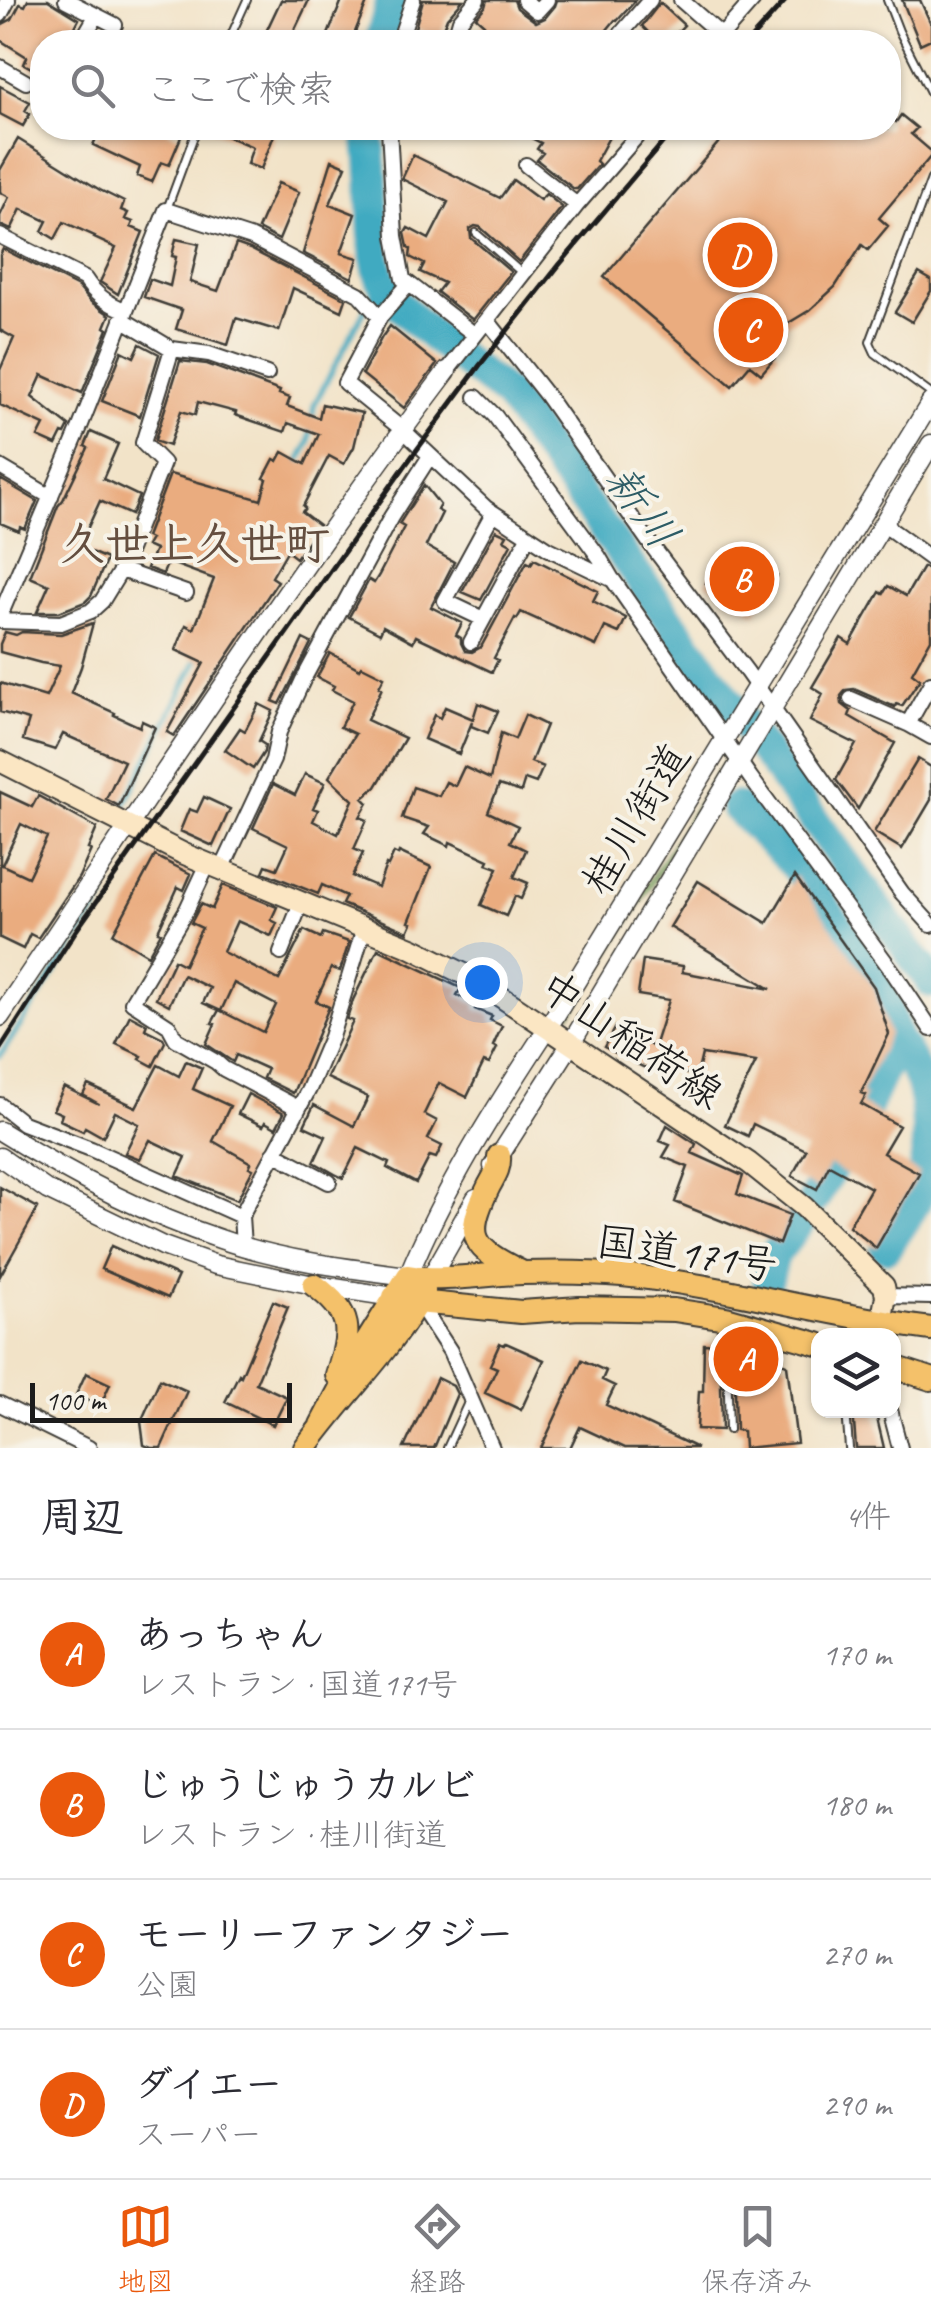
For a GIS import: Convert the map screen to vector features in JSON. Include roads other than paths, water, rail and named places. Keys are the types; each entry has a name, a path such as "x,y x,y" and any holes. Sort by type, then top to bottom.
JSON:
{"highway":[{"path":"499,1156 500,1166 479,1206 474,1230 481,1248 523,1272"},
{"name":"国道171号","path":"419,1277 523,1272 676,1280 881,1323 931,1329"},
{"path":"304,1448 370,1369 419,1277"},
{"path":"314,1285 332,1298 348,1324 344,1351 321,1426"},
{"name":"国道171号","path":"406,1300 522,1312 656,1309 726,1318 811,1342"},
{"path":"901,1369 931,1379"}],"main road":[{"name":"中山稲荷線","path":"0,760 128,828 412,948 476,980 750,1163 844,1244 884,1286 886,1296"},
{"path":"881,1323 886,1296"}],"street":[{"path":"0,14 8,0"},
{"path":"66,0 115,25"},
{"path":"403,30 412,0"},
{"path":"457,30 460,20 477,0"},
{"path":"524,0 537,11 548,0"},
{"path":"624,30 650,0"},
{"path":"681,0 710,30"},
{"path":"727,30 753,0"},
{"path":"88,30 96,16"},
{"path":"0,67 26,82"},
{"path":"389,140 395,236 403,279 407,286 475,335"},
{"path":"0,1017 252,642 403,430 577,205 634,140"},
{"path":"526,165 577,205"},
{"path":"172,349 143,443 163,463 120,570 102,601 91,612 62,624 48,624 2,609 52,496 166,210 252,238 359,294 381,316"},
{"path":"0,236 85,279 93,292 172,349 209,354 266,374"},
{"path":"407,286 381,316 345,383 493,513 528,537 612,580"},
{"path":"487,320 546,396 769,712 902,892 931,925"},
{"path":"476,397 496,416 599,557 931,1029"},
{"name":"桂川街道","path":"419,1277 427,1230 480,1136 931,398"},
{"name":"桂川街道","path":"419,1277 570,1045 931,444"},
{"path":"298,1108 176,1040 169,1026 132,1002 215,866 273,760 279,732 302,680 430,456"},
{"path":"0,468 52,496"},
{"path":"484,619 445,601 493,513"},
{"path":"882,524 931,560"},
{"path":"471,642 528,537"},
{"path":"120,570 186,593"},
{"path":"908,724 931,683"},
{"path":"852,698 931,736"},
{"path":"281,953 301,902"},
{"path":"243,1246 241,1216 309,1089 331,1037 364,928"},
{"path":"0,1105 22,1123 241,1216"},
{"path":"19,1144 29,1125"},
{"path":"0,1131 64,1171 141,1209 222,1240 331,1266 419,1277"},
{"path":"274,1153 329,1182"},
{"path":"0,1157 47,1190 163,1246 216,1265 406,1300 450,1351 492,1448"},
{"path":"886,1296 931,1297"},
{"path":"0,1404 88,1448"},
{"path":"892,1418 900,1448"}],"lane":[{"path":"233,30 247,0"},
{"path":"887,0 900,30"},
{"path":"901,33 931,94"},
{"path":"166,210 192,140"},
{"path":"931,179 870,342 876,353 931,398"},
{"path":"476,233 523,274"},
{"path":"726,1318 728,1430"},
{"path":"447,1448 470,1397"},
{"path":"847,1418 849,1448"}],"waterway":[{"name":"新川","path":"383,30 392,0"},
{"name":"新川","path":"369,140 376,258 390,294 420,325 507,395 931,982"},
{"path":"297,466 309,443 314,405 381,279"},
{"path":"121,812 200,654"},
{"path":"736,807 796,866 881,987 897,1039 864,1111 814,1199"},
{"path":"0,1056 105,897"},
{"path":"886,1247 916,1200 926,1154 927,1119 922,1087 897,1039"},
{"path":"768,1278 774,1255 802,1219"}],"railway":[{"path":"759,30 786,0"},
{"path":"0,1049 75,932 407,463 560,264 665,140"}],"place":[{"name":"ダイエー","path":"740,255"},
{"name":"モーリーファンタジー","path":"751,330"},
{"name":"じゅうじゅうカルビ","path":"742,579"},
{"name":"あっちゃん","path":"746,1359"}],"district":[{"name":"久世上久世町","path":"195,543"}]}
